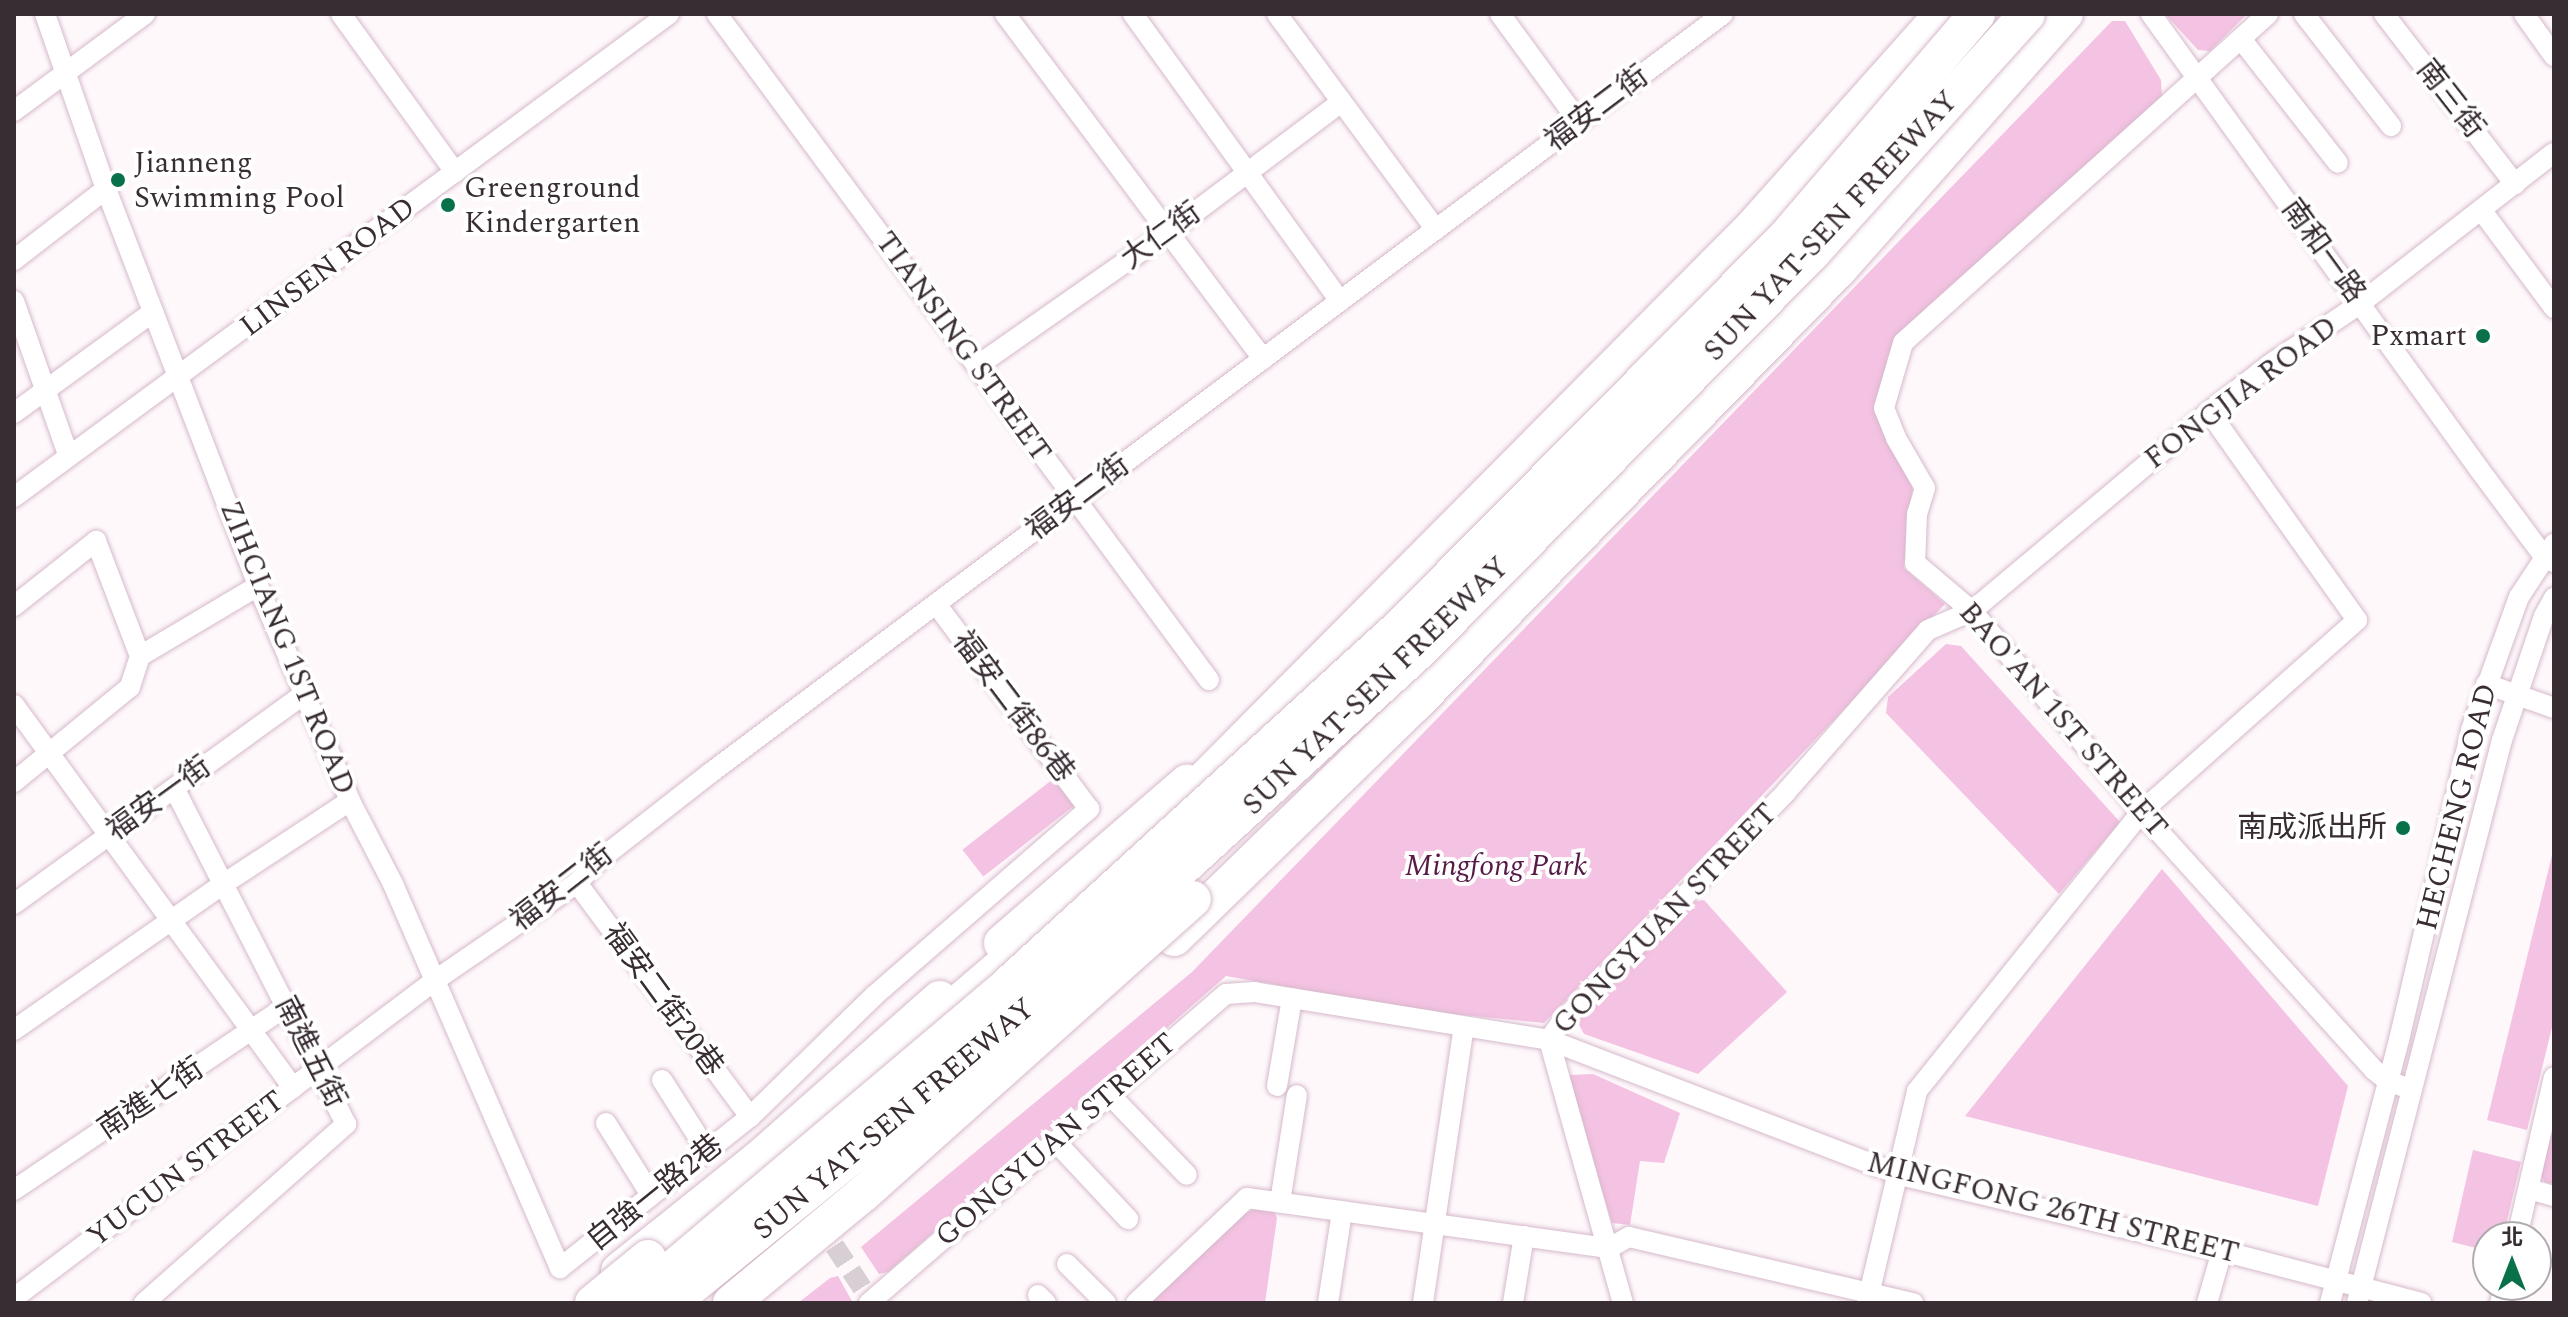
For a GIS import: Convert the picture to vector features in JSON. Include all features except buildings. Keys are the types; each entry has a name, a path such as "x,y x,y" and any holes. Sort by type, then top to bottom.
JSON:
{"highway":[{"path":"1752,228 1935,14"},
{"path":"593,1303 1066,912 1223,764 1752,228 1943,14"},
{"name":"SUN YAT-SEN FREEWAY","path":"632,1303 1009,984 1400,627 1785,238 1977,14"},
{"name":"SUN YAT-SEN FREEWAY","path":"671,1303 998,1037 1419,651 1812,253 2027,14"},
{"path":"1839,269 2056,14"},
{"path":"748,1303 858,1218 1054,1047 1233,884 1839,269 2065,14"},
{"path":"731,1303 864,1193 1193,899 1390,707 1490,626"},
{"path":"581,1303 760,1158 1105,852 1275,708"}],"street":[{"name":"ZIHCIANG 1ST ROAD","path":"45,14 106,189 258,586 350,801 393,884 560,1268"},
{"path":"14,111 145,14"},
{"path":"341,14 455,172"},
{"name":"LINSEN ROAD","path":"14,497 669,14"},
{"name":"TIANSING STREET","path":"717,14 1209,680"},
{"path":"1005,14 1263,359"},
{"path":"1133,14 1340,301"},
{"path":"1277,14 1436,230"},
{"path":"1500,14 1579,122"},
{"name":"福安二街","path":"434,981 577,883 598,861 936,604 1723,14"},
{"name":"南和一路","path":"2151,14 2361,303 2551,555"},
{"name":"BAO'AN 1ST STREET","path":"2268,14 1903,343 1884,408 1896,438 1925,488 1917,514 1915,563 1972,611 2141,812 2241,925 2388,1081 2410,1089"},
{"path":"2304,14 2391,126"},
{"name":"南三街","path":"2384,14 2515,184"},
{"path":"2524,14 2554,56"},
{"path":"2241,39 2338,163"},
{"name":"大仁街","path":"977,366 1170,231 1341,102"},
{"name":"FONGJIA ROAD","path":"1972,611 2209,412 2272,363 2361,303 2554,153"},
{"path":"14,260 106,189"},
{"path":"2482,211 2554,308"},
{"path":"14,301 69,457"},
{"path":"14,413 45,387 153,312"},
{"path":"1868,1298 1900,1175 1917,1091 2141,812 2357,620 2209,412"},
{"path":"14,606 96,541 140,656 130,687 14,782"},
{"name":"HECHENG ROAD","path":"2330,1303 2388,1081 2471,730 2519,597 2551,555"},
{"path":"140,656 258,586"},
{"name":"HECHENG ROAD","path":"2359,1295 2410,1089 2516,697 2544,616 2554,598"},
{"name":"福安二街86巷","path":"936,604 1089,809"},
{"name":"GONGYUAN STREET","path":"871,1302 1226,994 1240,990 1549,1040 1563,1020 1786,792 1928,630 1972,611"},
{"path":"2486,684 2554,708"},
{"name":"福安一街","path":"14,904 304,694"},
{"name":"南進五街","path":"14,705 293,1088"},
{"name":"南進五街","path":"144,1303 346,1124 174,788"},
{"path":"14,1030 225,883 350,801"},
{"name":"自強一路2巷","path":"560,1268 750,1117 875,995 1089,809"},
{"name":"福安二街20巷","path":"577,883 750,1117"},
{"name":"YUCUN STREET","path":"14,1298 434,981"},
{"path":"1277,1086 1292,998"},
{"name":"南進七街","path":"14,1190 287,1006"},
{"path":"1423,1303 1464,1027"},
{"path":"1549,1040 1623,1303"},
{"name":"MINGFONG 26TH STREET","path":"1549,1040 1900,1175 2222,1251 2336,1281 2359,1295 2421,1303"},
{"path":"2521,1221 2554,1077"},
{"path":"662,1080 707,1151"},
{"path":"1109,1094 1187,1175"},
{"path":"1280,1202 1297,1095"},
{"path":"606,1123 651,1195"},
{"path":"1055,1141 1128,1219"},
{"path":"2529,1189 2554,1196"},
{"path":"1136,1303 1247,1198 1609,1248 1629,1237 1868,1298 1913,1303"},
{"path":"1328,1303 1342,1211"},
{"path":"1513,1303 1524,1236"},
{"path":"2207,1303 2222,1251"},
{"path":"1067,1264 1106,1303"}],"green space":[{"path":"2165,14 2247,14 2210,51 2198,50"},
{"name":"Mingfong Park","path":"2112,21 2125,21 2161,80 2162,97 1888,356 1880,410 1913,484 1904,568 1945,604 1544,1023 1432,1012 1226,976 888,1272 879,1274 861,1247 1192,972"},
{"path":"1946,644 1961,646 2120,822 2059,894 1886,713 1888,697"},
{"path":"1053,779 1074,806 983,877 962,850"},
{"path":"2554,847 2554,1019 2527,1130 2487,1120"},
{"path":"2162,869 2348,1086 2318,1206 1965,1116"},
{"path":"1704,900 1787,992 1698,1074 1584,1034 1575,1017 1688,903"},
{"path":"1593,1074 1680,1113 1664,1163 1640,1161 1630,1225 1612,1223 1571,1091 1569,1075"},
{"path":"2544,1133 2554,1135 2554,1184 2545,1182 2538,1173"},
{"path":"2473,1150 2521,1162 2507,1221 2472,1221 2472,1247 2452,1242"},
{"path":"1258,1208 1273,1210 1277,1218 1265,1303 1150,1303 1243,1214"},
{"path":"838,1276 853,1303 798,1303 830,1278"}],"tunnel":[{"path":"818,1221 871,1301"}],"place":[{"name":"Jianneng Swimming Pool","path":"118,180"},
{"name":"Greenground Kindergarten","path":"448,205"},
{"name":"Pxmart","path":"2483,336"},
{"name":"南成派出所","path":"2403,828"}]}
